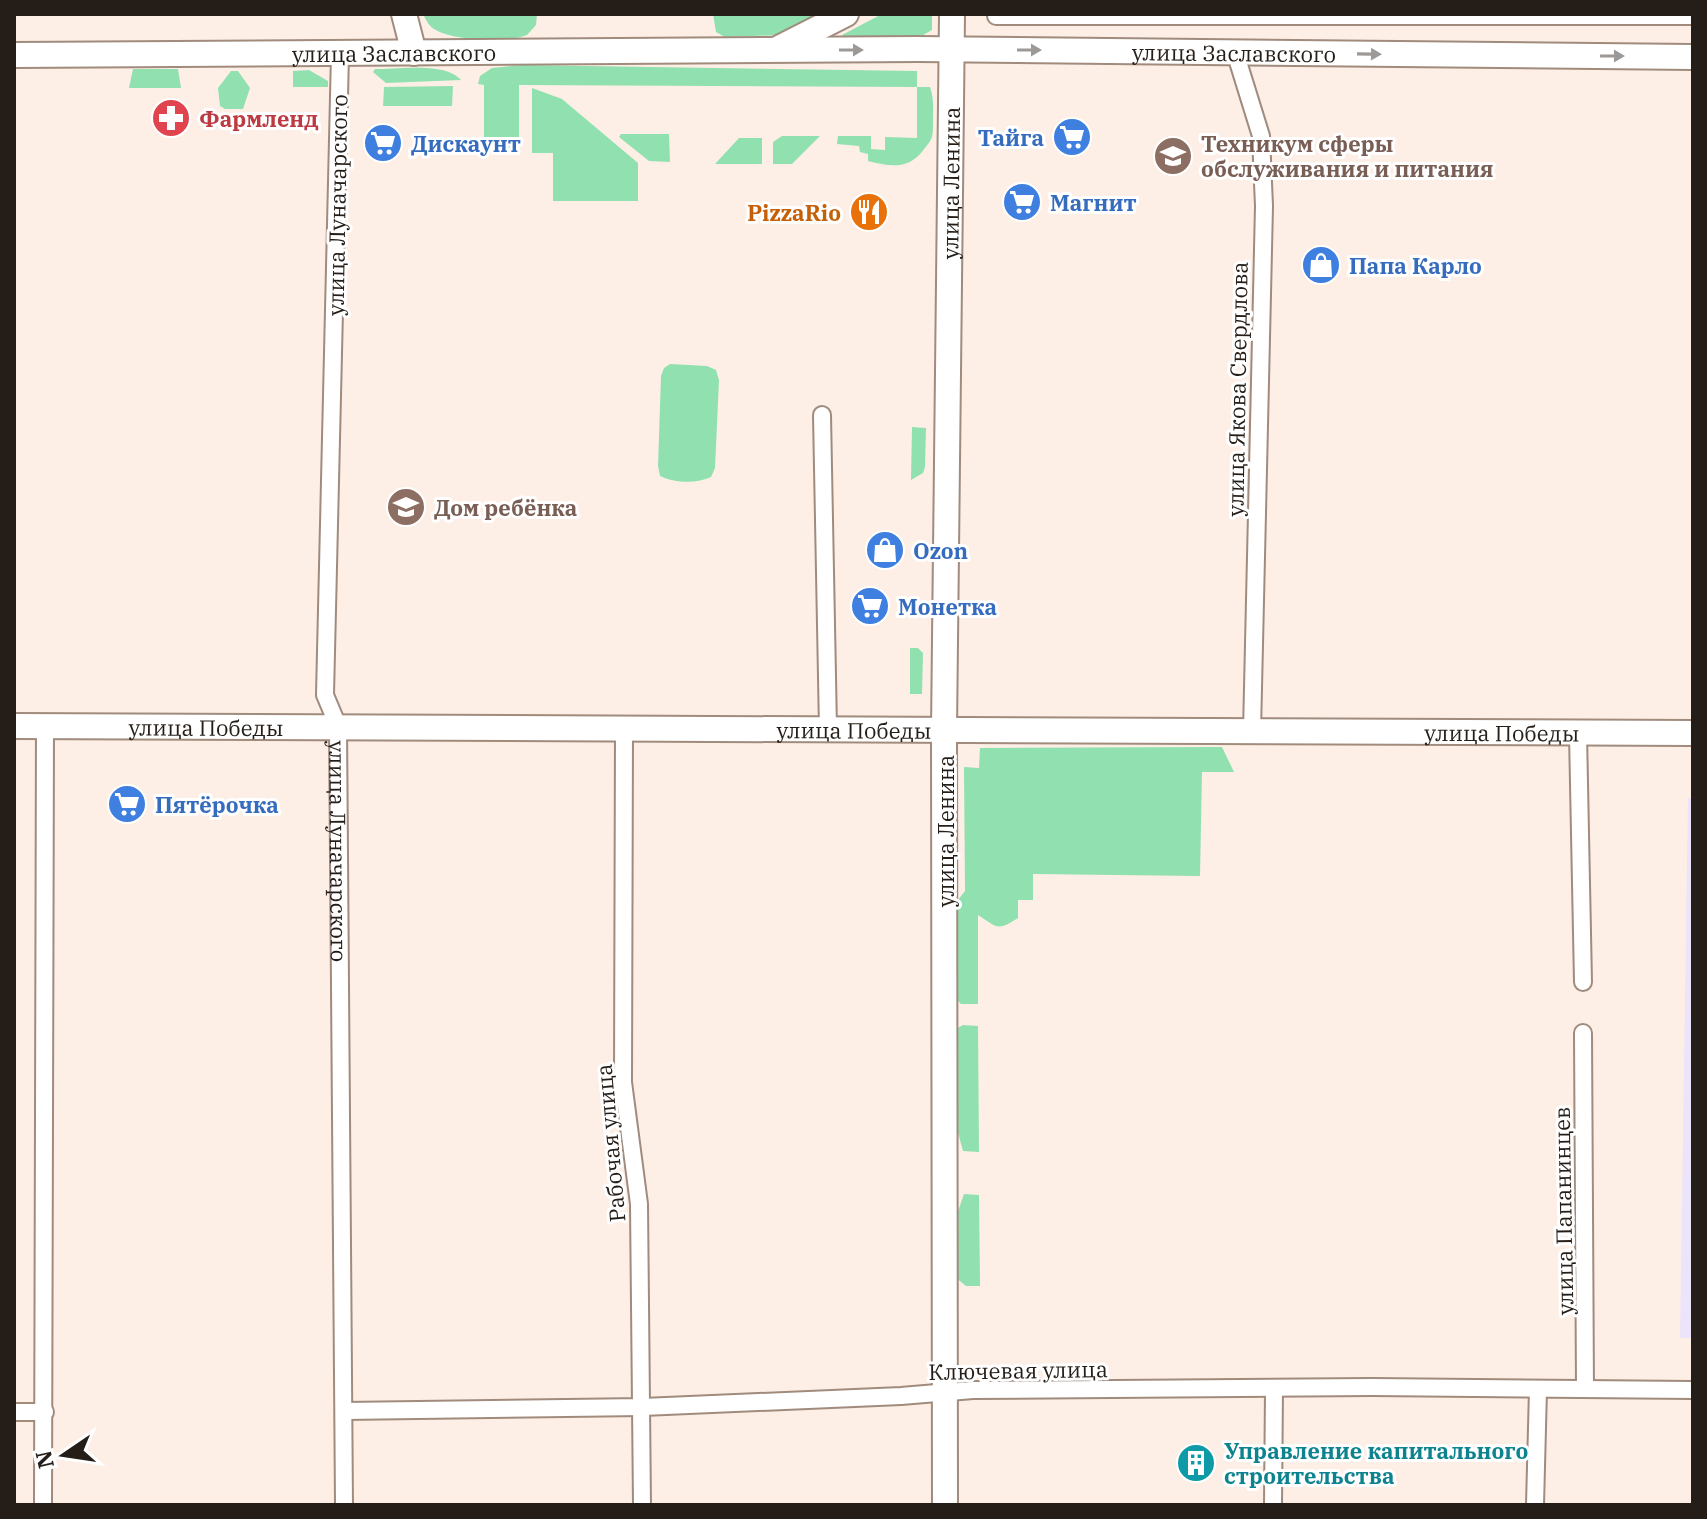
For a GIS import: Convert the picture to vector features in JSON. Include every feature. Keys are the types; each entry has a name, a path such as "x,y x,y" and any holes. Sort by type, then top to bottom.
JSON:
{"main road":[{"path":"404,14 414,53"},
{"name":"улица Заславского","path":"773,50 846,14"},
{"name":"улица Ленина","path":"945,1505 944,730 952,14"},
{"name":"улица Заславского","path":"14,55 951,50 1693,57"},
{"name":"улица Победы","path":"14,726 1693,733"}],"street":[{"name":"улица Заславского","path":"996,16 1693,16"},
{"name":"улица Якова Свердлова","path":"1235,52 1261,136 1264,206 1252,732"},
{"name":"улица Луначарского","path":"340,54 325,695 338,726 344,1505"},
{"path":"822,415 828,729"},
{"path":"43,1505 45,726"},
{"name":"Рабочая улица","path":"624,729 623,1082 639,1204 642,1505"},
{"path":"1578,734 1583,982"},
{"name":"улица Папанинцев","path":"1583,1033 1585,1389"},
{"path":"1273,1505 1274,1389"},
{"path":"1535,1505 1538,1389"},
{"name":"Ключевая улица","path":"344,1411 643,1407 946,1392 1693,1390"},
{"path":"14,1412 45,1412"}],"shaded area":[{"path":"1688,798 1693,798 1693,1338 1680,1338"}],"green space":[{"path":"423,14 537,14 536,25 527,35 494,40 442,33 431,26"},
{"path":"713,14 825,14 780,35 725,37 716,32"},
{"path":"882,14 932,14 932,30 918,38 845,38 842,35"},
{"path":"521,65 917,71 917,87 519,85 519,153 484,152 484,85 478,84 480,76 492,68"},
{"path":"133,69 178,69 181,88 129,88"},
{"path":"375,69 433,69 454,74 461,80 386,83 373,72"},
{"path":"309,70 328,81 328,87 293,87 293,71"},
{"path":"231,71 238,71 250,88 243,109 220,106 218,88"},
{"path":"453,86 452,106 383,106 384,87"},
{"path":"917,87 930,87 933,126 930,141 915,158 903,164 883,164 868,161 868,154 860,152 859,146 837,144 838,136 871,136 871,149 885,150 885,137 917,138"},
{"path":"532,88 562,99 638,163 638,201 553,201 553,153 532,153"},
{"path":"621,134 669,134 670,162 649,161 619,137"},
{"path":"782,136 820,136 792,164 773,164 773,142"},
{"path":"739,138 762,138 762,164 715,164"},
{"path":"670,364 707,366 716,370 719,380 715,468 711,477 699,481 686,482 660,476 661,376"},
{"path":"912,427 926,428 925,467 923,473 911,480"},
{"path":"910,648 918,648 923,653 922,694 910,694"},
{"path":"1222,747 1234,772 1202,772 1200,876 1033,874 1033,900 1018,900 1018,918 997,926 978,915 978,1004 961,1004 953,996 953,906 965,891 964,767 979,768 980,748"},
{"path":"963,1025 978,1026 979,1152 963,1151 954,1118 954,1030"},
{"path":"964,1194 979,1195 980,1286 966,1286 955,1277 954,1223"}],"place":[{"name":"Фармленд","path":"171,118"},
{"name":"Тайга","path":"1072,137"},
{"name":"Дискаунт","path":"383,143"},
{"name":"Техникум сферы обслуживания и питания","path":"1173,156"},
{"name":"Магнит","path":"1022,202"},
{"name":"PizzaRio","path":"869,212"},
{"name":"Папа Карло","path":"1321,265"},
{"name":"Дом ребёнка","path":"406,507"},
{"name":"Ozon","path":"885,550"},
{"name":"Монетка","path":"870,606"},
{"name":"Пятёрочка","path":"127,804"},
{"name":"Управление капитального строительства","path":"1196,1463"}]}
